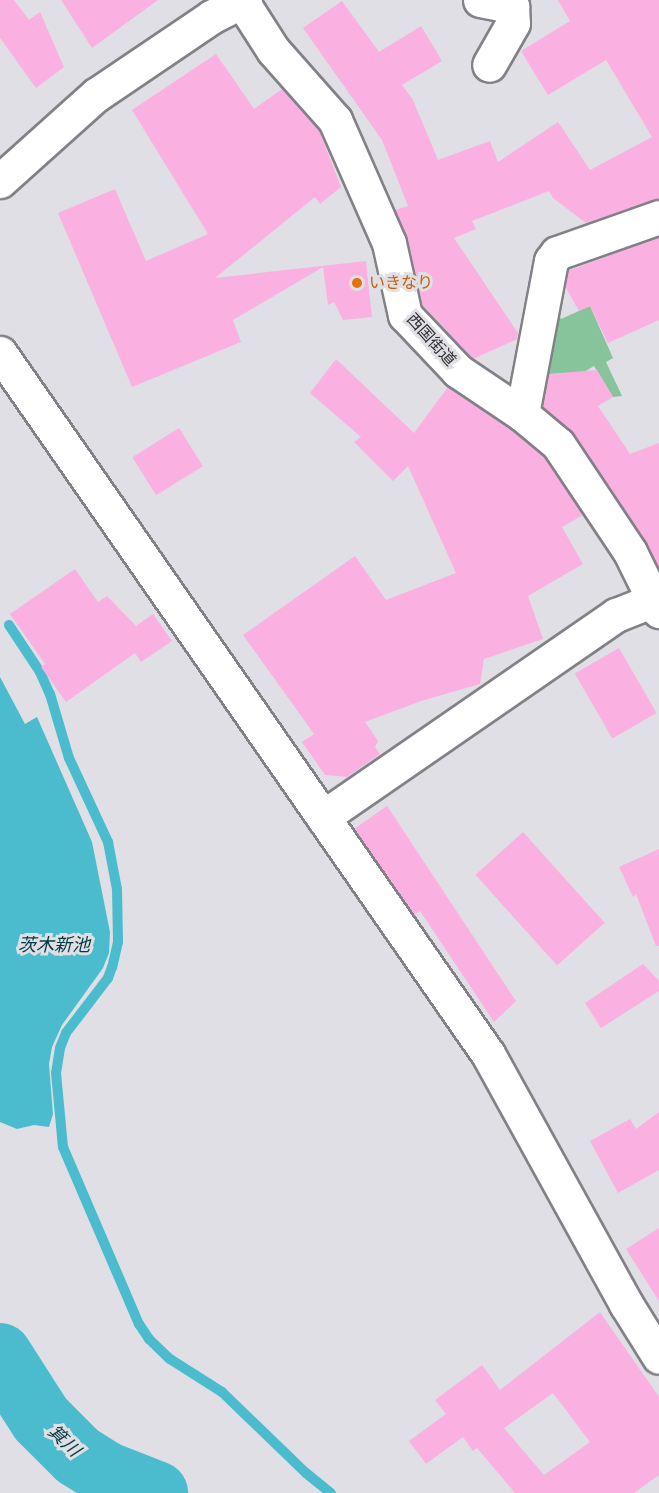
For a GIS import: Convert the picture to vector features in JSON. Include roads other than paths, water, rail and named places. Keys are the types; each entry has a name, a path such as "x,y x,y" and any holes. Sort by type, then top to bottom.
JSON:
{"street":[{"path":"0,181 96,95 211,17 243,0"},
{"name":"西国街道","path":"243,0 273,50 335,120 389,243 405,315 458,371 522,414 558,444 630,552 657,603"},
{"path":"480,0 512,6 513,23 489,65"},
{"path":"522,414 552,261 557,253 659,217"},
{"path":"0,352 498,1071 626,1304 659,1357"},
{"path":"323,817 616,615 657,603"}],"water":[{"name":"茨木新池","path":"0,677 25,724 37,717 92,842 110,932 109,953 103,968 62,1025 52,1047 49,1064 53,1114 49,1127 34,1125 17,1129 0,1122"}],"waterway":[{"path":"9,625 40,672 50,694 69,758 108,842 117,889 118,942 112,967 108,978 66,1033 60,1048 56,1073 63,1147 139,1324 149,1339 170,1359 222,1392 306,1473 331,1493"},
{"name":"箕川","path":"0,1355 41,1419 78,1456 105,1473 156,1493"}],"place":[{"name":"いきなり","path":"357,283"}]}
